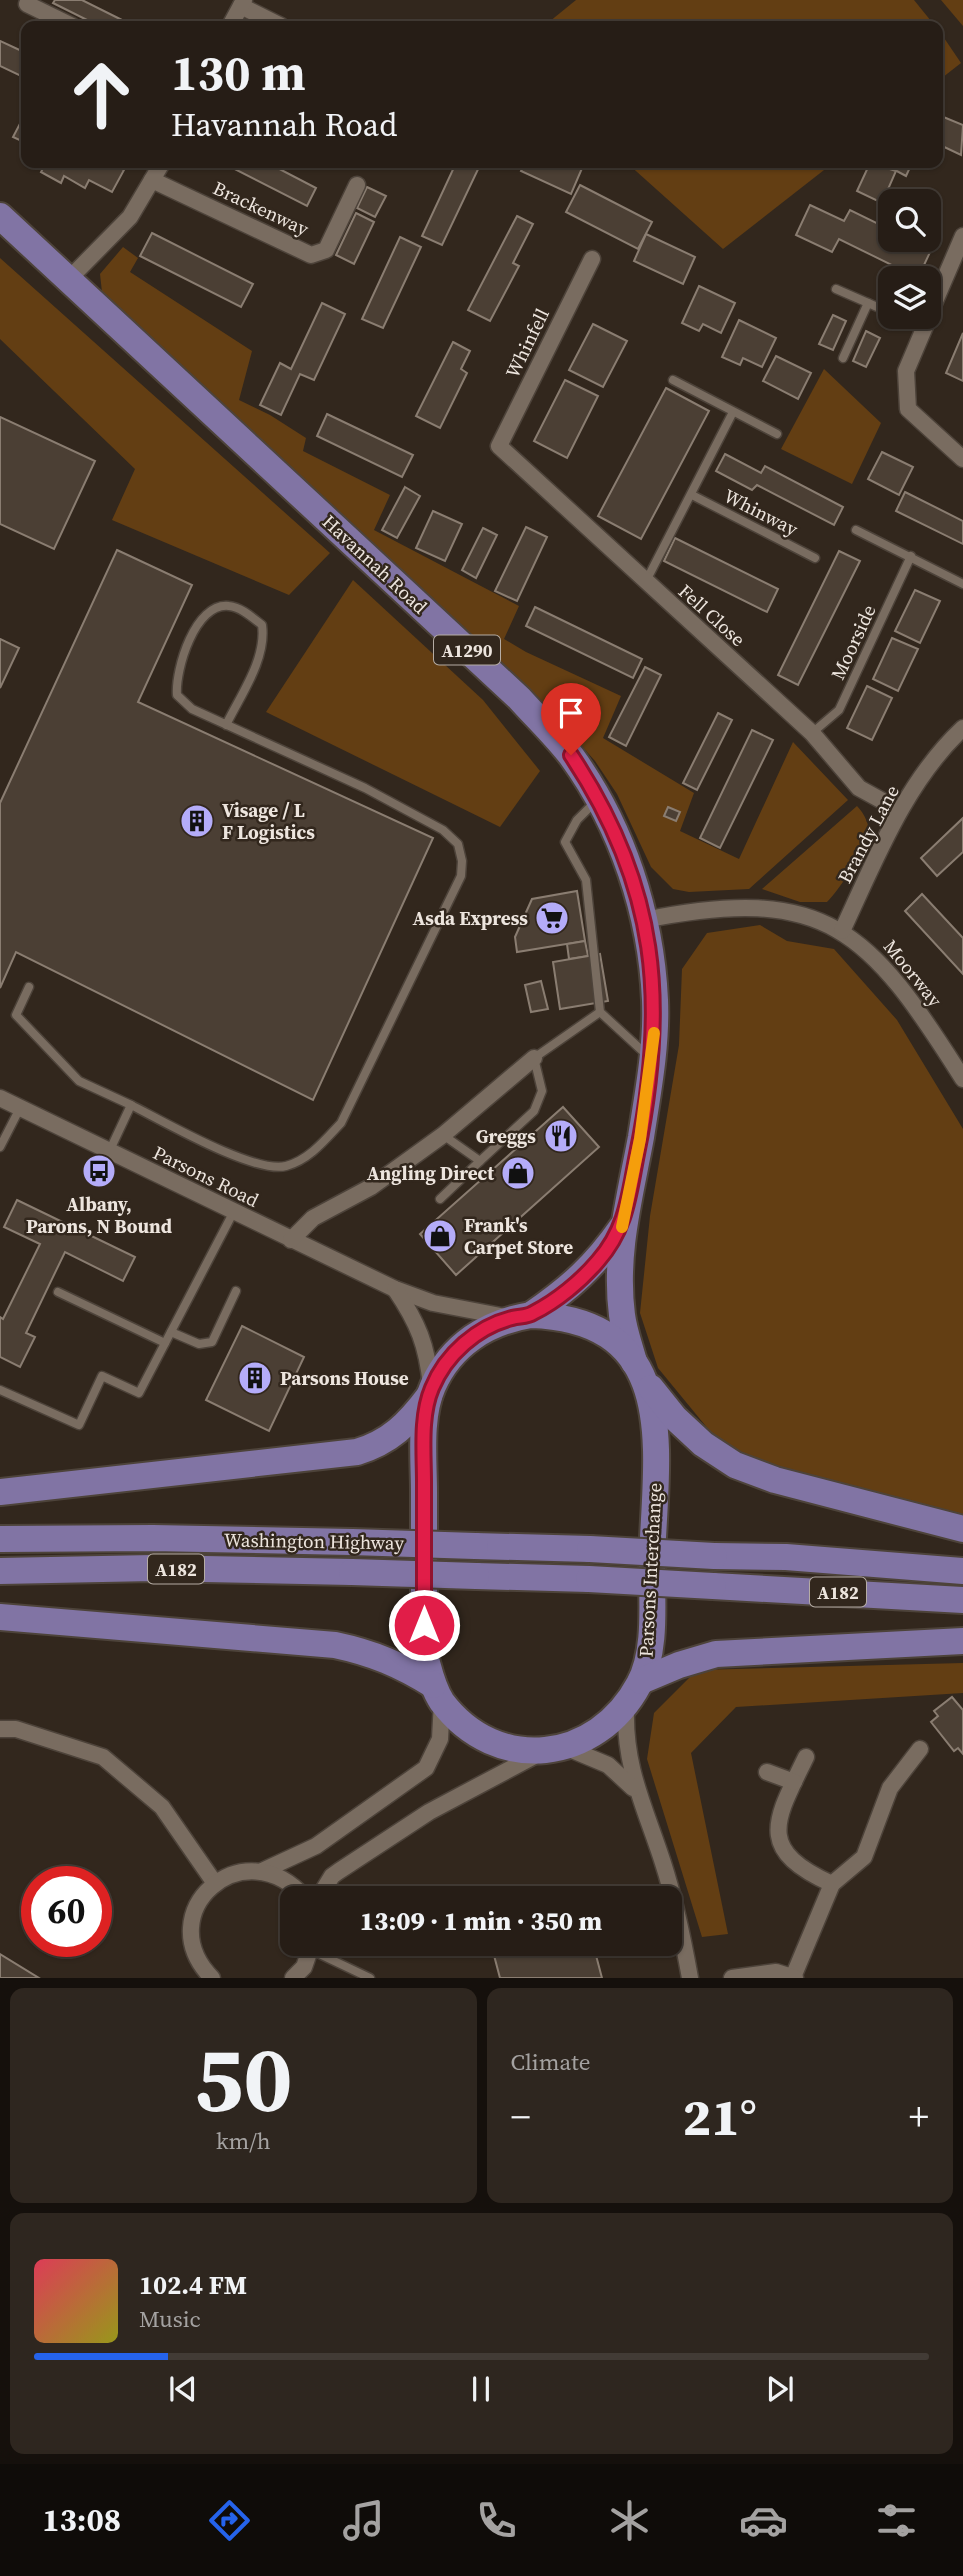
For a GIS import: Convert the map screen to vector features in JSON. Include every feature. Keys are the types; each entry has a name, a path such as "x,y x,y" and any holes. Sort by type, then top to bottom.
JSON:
{"main road":[{"name":"Havannah Road","path":"0,216 519,698 571,755 599,799 630,870 644,920 655,1000 652,1060 623,1225 619,1271 622,1317 640,1371"},
{"name":"Havannah Road","path":"522,1316 568,1290 599,1260 623,1225"},
{"path":"0,1492 357,1452 380,1445 406,1426 460,1346 485,1328 522,1316 560,1316 589,1325 614,1340 675,1418 703,1444 735,1465 775,1480 963,1530"},
{"name":"Parsons Interchange","path":"554,1749 587,1738 626,1707 641,1681 650,1639 656,1432 640,1371"},
{"path":"430,1393 424,1437 424,1652 438,1693"},
{"name":"Washington Highway","path":"0,1539 153,1538 590,1549 786,1557 963,1571"},
{"name":"Washington Highway","path":"0,1571 153,1569 589,1579 963,1600"},
{"path":"0,1617 335,1645 370,1652 398,1662 438,1693 469,1730 503,1747 554,1749"},
{"path":"641,1681 678,1665 716,1654 963,1642"}],"street":[{"path":"29,0 27,4 62,21"},
{"path":"233,21 242,3 273,21"},
{"path":"69,279 130,216 159,168"},
{"name":"Brackenway","path":"152,180 311,255 326,250 357,185"},
{"path":"941,287 963,236"},
{"name":"Whinfell","path":"499,446 592,259"},
{"path":"923,329 906,371 908,408 963,459"},
{"name":"Fell Close","path":"499,446 645,583 812,733 859,788 899,810"},
{"name":"Brandy Lane","path":"842,931 899,810 963,728"},
{"name":"Moorway","path":"644,920 720,907 756,906 809,916 842,931 885,968 963,1079"},
{"path":"291,1240 313,1218 371,1187 443,1135 534,1058"},
{"name":"Parsons Road","path":"0,1098 233,1213 395,1289 433,1303 522,1316"},
{"path":"395,1289 417,1321 428,1358 430,1393"},
{"path":"212,1978 194,1953 190,1932 193,1915 202,1896 214,1882 231,1874 262,1871 316,1846 426,1768 440,1739 438,1693"},
{"path":"626,1707 626,1743 635,1790 663,1862 680,1922 690,1978"},
{"path":"0,1729 16,1729 103,1757 162,1807 214,1882"},
{"path":"326,1886 332,1876 418,1819 554,1749 608,1765 635,1790"},
{"path":"732,1978 776,1972 794,1977 832,1884 864,1857 890,1788 920,1749"},
{"path":"806,1757 782,1807 777,1833 786,1857 805,1872 832,1884"},
{"path":"767,1772 794,1782"},
{"path":"262,1871 278,1875 291,1886"},
{"path":"293,1978 304,1967 308,1956"}],"lane":[{"path":"836,289 878,307"},
{"path":"843,358 868,303"},
{"path":"673,380 777,434"},
{"path":"645,583 733,412"},
{"name":"Whinway","path":"692,495 815,558"},
{"path":"856,530 963,584"},
{"name":"Moorside","path":"812,733 839,710 911,556"},
{"path":"29,987 16,1015 79,1081 229,1153 267,1167 285,1166 310,1155 341,1123 461,876 462,861 458,844 434,824 192,709 177,695 175,677 201,619 216,608 230,606 262,625 264,636 261,651 226,725"},
{"path":"599,799 577,820 565,842 586,880 600,1012 652,1060"},
{"path":"440,1199 534,1111 542,1091 534,1058 600,1012"},
{"path":"110,1152 131,1105"},
{"path":"0,1147 20,1108"},
{"path":"443,1135 480,1161"},
{"path":"0,1390 79,1425 102,1376 139,1393 233,1213"},
{"path":"171,1332 200,1344 212,1342 236,1291"},
{"path":"58,1292 165,1343"},
{"path":"329,1956 370,1978"}],"shaded area":[{"path":"576,0 914,0 931,21 550,21"},
{"path":"941,0 963,0 963,26"},
{"path":"943,36 961,63 943,77"},
{"path":"633,168 827,168 723,249"},
{"path":"123,247 138,258 130,272 252,351 239,400 270,415 306,438 303,451 390,495 374,530 519,606 504,639 621,696 603,738 694,793 680,831 739,859 793,742 848,800 749,889 689,892 673,889 651,867 617,794 595,761 538,697 102,292 100,274"},
{"path":"0,258 330,553 289,595 112,520 135,469 0,339"},
{"path":"824,369 881,423 852,484 781,449"},
{"path":"353,580 483,700 540,771 500,827 266,712"},
{"path":"857,806 869,828 868,836 862,852 827,902 800,902 762,889"},
{"path":"760,925 787,941 834,949 897,1020 963,1129 963,1514 948,1513 767,1464 718,1441 658,1368 640,1313 650,1216 679,1045 682,969 707,933"},
{"path":"963,1663 963,1693 736,1707 691,1753 728,1934 702,1937 647,1759 654,1713 697,1670"}],"building":[{"path":"55,0 82,0 124,21 89,21 53,3"},
{"path":"0,41 21,51 21,76 0,66"},
{"path":"943,117 963,125 961,155 943,146"},
{"path":"21,122 21,141 13,137"},
{"path":"43,168 124,170 112,192 89,180 85,188 64,176 61,183 41,172"},
{"path":"233,168 278,168 316,188 307,206"},
{"path":"454,168 479,168 442,245 422,236"},
{"path":"522,168 582,168 571,194 521,171"},
{"path":"868,168 896,171 888,189 878,189 878,201 857,191"},
{"path":"891,168 910,168 906,176"},
{"path":"580,185 652,222 638,249 566,212"},
{"path":"367,187 386,196 375,217 357,208"},
{"path":"810,205 844,221 850,210 878,224 878,252 930,252 924,266 894,266 839,239 832,252 796,235"},
{"path":"356,213 374,222 354,264 336,255"},
{"path":"517,216 533,224 513,263 519,266 490,321 468,310"},
{"path":"152,233 253,284 241,307 140,256"},
{"path":"646,234 695,257 683,284 634,261"},
{"path":"400,237 421,247 383,328 362,319"},
{"path":"699,286 735,303 721,333 703,324 699,331 682,323"},
{"path":"322,303 345,314 314,380 300,374 281,415 260,405 280,363 291,369"},
{"path":"833,315 846,321 833,350 819,344"},
{"path":"739,320 776,338 762,367 743,358 740,365 722,357"},
{"path":"593,324 627,341 603,387 569,370"},
{"path":"866,331 880,338 866,367 853,361"},
{"path":"963,333 963,381 946,373"},
{"path":"453,342 470,351 461,369 467,373 440,428 416,416"},
{"path":"776,356 811,373 798,399 763,381"},
{"path":"565,380 598,396 567,458 534,441"},
{"path":"666,388 709,411 641,539 598,516"},
{"path":"327,414 413,455 402,477 317,436"},
{"path":"0,417 95,461 54,549 0,524"},
{"path":"882,452 913,467 899,495 868,479"},
{"path":"725,454 761,473 765,466 843,507 834,525 757,485 752,490 716,471"},
{"path":"405,487 420,496 397,538 382,530"},
{"path":"905,492 963,521 963,544 896,511"},
{"path":"433,511 462,524 445,561 416,548"},
{"path":"526,527 547,537 517,601 495,591"},
{"path":"483,528 497,535 476,578 462,570"},
{"path":"675,538 778,589 767,612 664,561"},
{"name":"Visage / L F Logistics","path":"117,550 192,585 138,702 433,838 313,1100 16,952 0,988 0,803"},
{"path":"839,551 860,561 798,685 778,675"},
{"path":"915,590 940,601 920,643 895,631"},
{"path":"535,607 642,659 633,678 526,626"},
{"path":"892,638 918,649 898,691 873,679"},
{"path":"0,639 19,648 0,688"},
{"path":"645,667 661,675 626,746 609,737"},
{"path":"867,686 892,698 872,740 847,728"},
{"path":"718,713 732,720 697,790 683,783"},
{"path":"752,730 773,740 720,848 700,838"},
{"path":"668,807 680,812 676,821 664,816"},
{"path":"963,818 963,852 937,876 921,858"},
{"name":"Asda Express","path":"577,891 585,941 517,952 515,937 532,899"},
{"path":"922,894 963,938 963,974 905,911"},
{"path":"585,941 588,956 569,959 567,944"},
{"path":"600,954 608,1001 560,1009 553,962"},
{"path":"541,981 548,1009 531,1012 525,985"},
{"path":"563,1107 599,1147 456,1275 420,1234"},
{"path":"17,1200 135,1257 123,1281 65,1252 26,1333 35,1337 20,1367 0,1357 0,1317 3,1319 40,1244 4,1227"},
{"name":"Parsons House","path":"242,1326 304,1357 269,1431 206,1400"},
{"path":"952,1697 963,1710 963,1754 958,1748 954,1751 931,1722 938,1716 934,1711"},
{"path":"0,1954 39,1978 0,1978"},
{"path":"494,1956 596,1956 602,1978 500,1978"}],"slow traffic":[{"path":"622,1227 640,1139 654,1033"}],"place":[{"name":"Visage / L F Logistics","path":"197,821"},
{"name":"Asda Express","path":"552,918"},
{"name":"Greggs","path":"561,1136"},
{"name":"Albany, Parons, N Bound","path":"99,1171"},
{"name":"Angling Direct","path":"518,1173"},
{"name":"Frank's Carpet Store","path":"440,1236"},
{"name":"Parsons House","path":"255,1378"}],"route":[{"path":"424,1625 424,1437 431,1389 460,1346 485,1328 512,1318 531,1315 568,1290 599,1260 623,1225 640,1139 652,1060 655,1000 644,920 630,870 615,831 599,799 571,755"}]}
